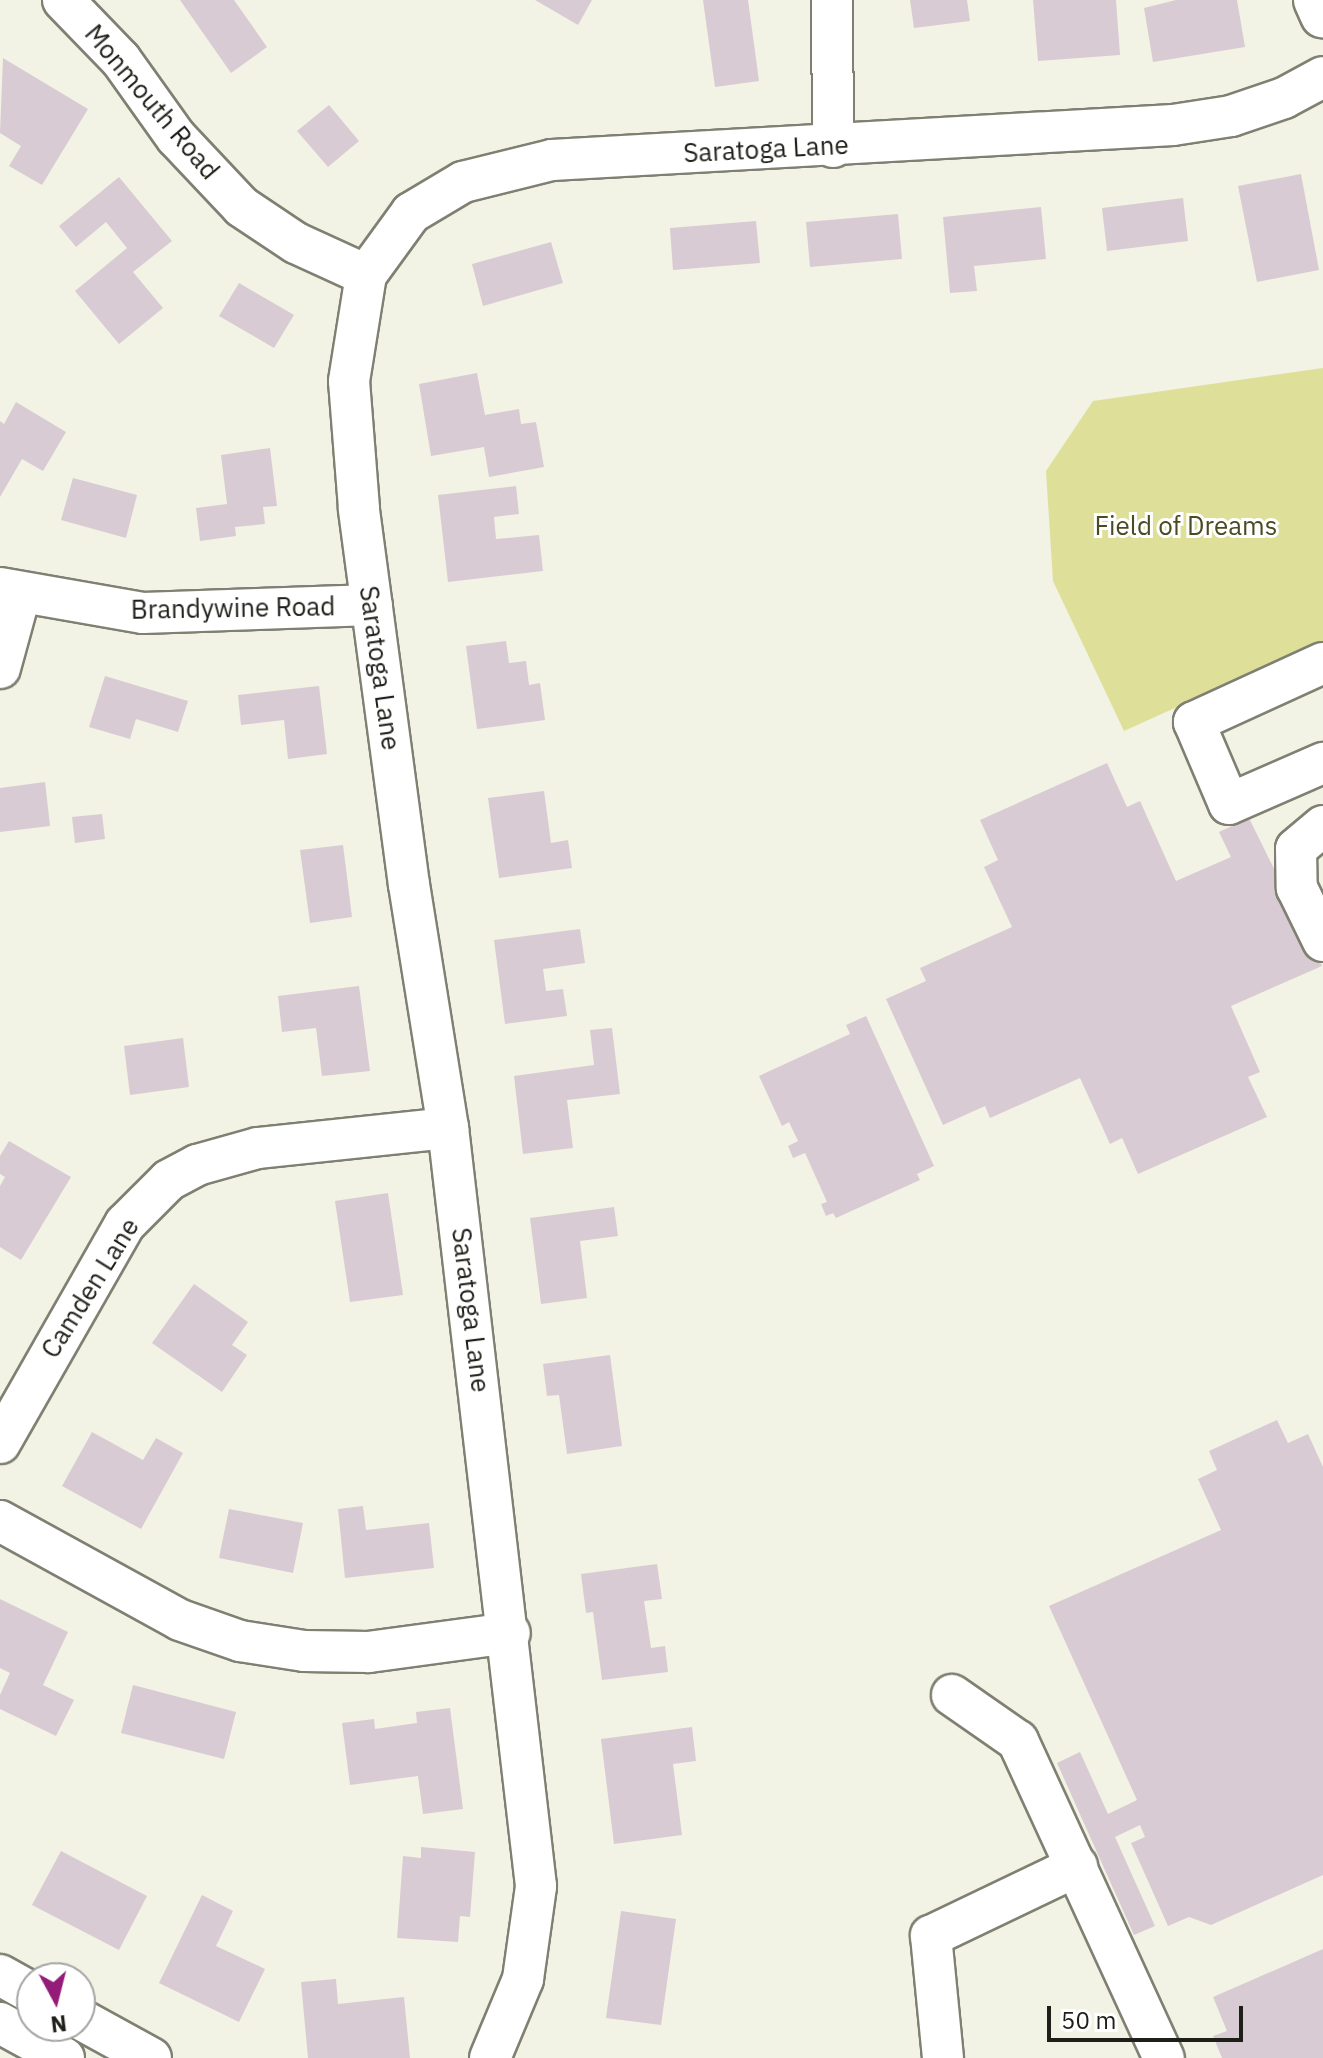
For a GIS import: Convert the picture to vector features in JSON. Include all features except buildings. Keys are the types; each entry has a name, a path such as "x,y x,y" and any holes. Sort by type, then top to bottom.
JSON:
{"main road":[{"path":"1316,0 1323,16"}],"street":[{"name":"Monmouth Road","path":"63,0 121,60 176,137 242,207 296,243 366,275"},
{"path":"832,0 833,147"},
{"name":"Saratoga Lane","path":"490,2058 523,1979 536,1886 510,1633 448,1128 372,605 349,381 366,275 411,213 463,182 552,160 833,147 1187,123 1271,103 1323,77"},
{"path":"0,668 10,592"},
{"name":"Brandywine Road","path":"10,592 143,613 372,605"},
{"path":"1323,663 1194,722 1229,804 1323,763"},
{"path":"1323,826 1296,849 1297,888 1323,941"},
{"name":"Camden Lane","path":"0,1443 125,1224 169,1180 197,1165 258,1148 448,1128"},
{"path":"0,1521 180,1620 240,1641 304,1651 369,1652 510,1633"},
{"path":"952,1695 1018,1741 1164,2058"},
{"path":"943,2058 931,1936 1077,1866"},
{"path":"0,2023 64,2058"},
{"path":"96,2028 151,2058"}],"green space":[{"name":"Field of Dreams","path":"1323,368 1323,641 1124,731 1053,581 1046,471 1093,401"}]}
